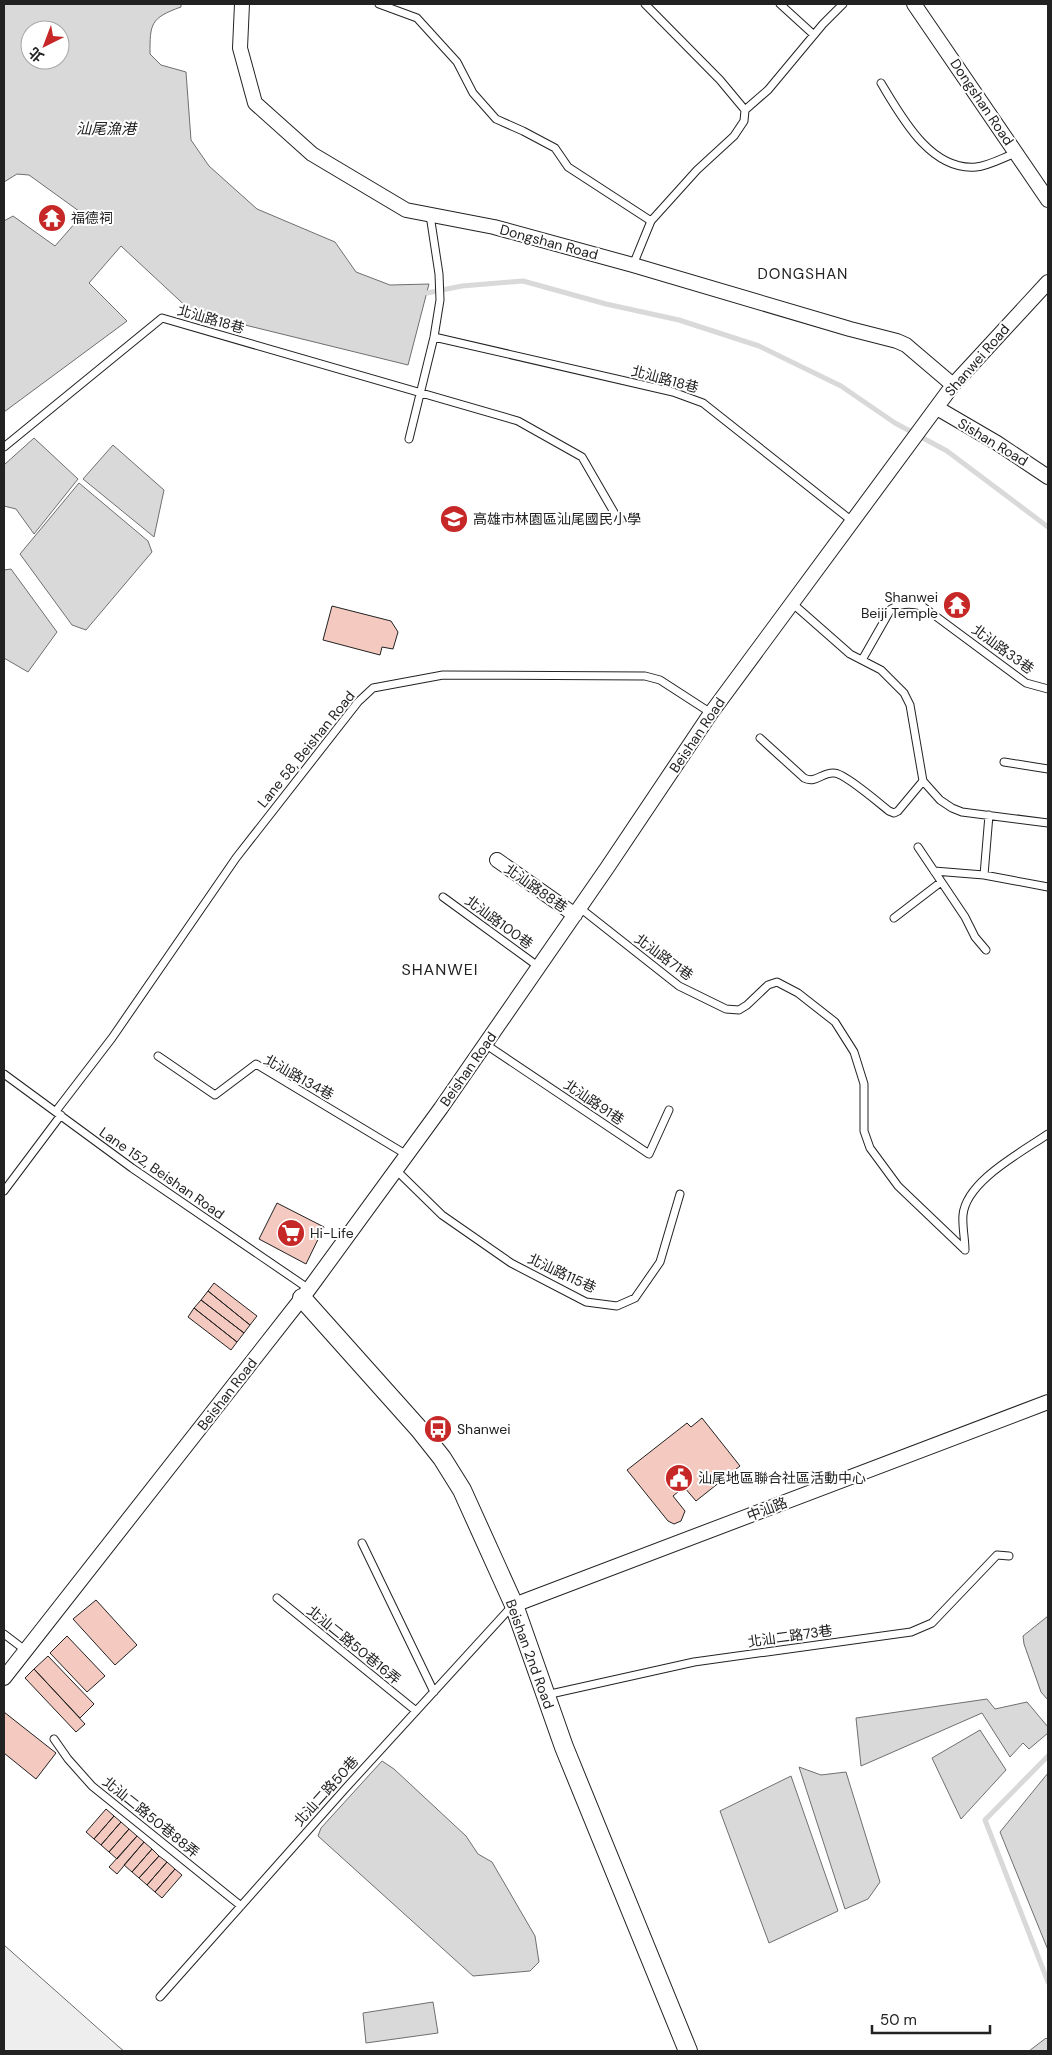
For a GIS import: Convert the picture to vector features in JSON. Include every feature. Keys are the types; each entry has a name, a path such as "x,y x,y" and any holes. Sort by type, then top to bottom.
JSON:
{"street":[{"name":"Dongshan Road","path":"242,4 240,48 255,103 312,154 406,210 494,227 897,341 906,345 953,385"},
{"name":"Dongshan Road","path":"914,4 1048,200"},
{"name":"Shanwei Road","path":"910,443 953,385 1048,282"},
{"name":"Sishan Road","path":"932,413 997,443 1048,477"},
{"name":"Beishan Road","path":"4,1678 305,1294 396,1170 577,912 711,713 910,443"},
{"name":"北汕路88巷","path":"497,860 577,912"},
{"name":"Beishan 2nd Road","path":"305,1294 419,1429 442,1458 462,1490 514,1605 564,1747 688,2051"},
{"name":"中汕路","path":"514,1605 1048,1402"}],"lane":[{"path":"379,4 417,18 457,62 473,93 496,119 555,148 568,167 651,221"},
{"path":"633,265 651,221 697,170 734,136 744,121 744,110 720,80 645,4"},
{"path":"780,4 814,35"},
{"path":"744,110 768,90 843,4"},
{"path":"881,83 908,127 933,152 946,160 960,166 977,167 1016,152"},
{"path":"409,440 434,337 440,300 439,274 430,214"},
{"name":"北汕路18巷","path":"4,447 162,318 518,421 582,457 619,521"},
{"name":"北汕路18巷","path":"434,337 673,392 703,403 852,521"},
{"path":"792,602 850,654 881,670 904,693 910,705 923,782 929,790 952,808 962,812 1048,823"},
{"name":"北汕路33巷","path":"862,660 891,609 898,605 915,604 922,606 1026,682 1048,689"},
{"name":"Lane 58, Beishan Road","path":"4,1191 236,858 358,702 373,688 444,676 645,676 660,680 711,713"},
{"path":"760,738 804,778 813,780 830,773 840,774 894,813 923,782"},
{"path":"1004,762 1048,769"},
{"path":"984,875 989,815"},
{"path":"918,847 965,917 975,937 986,950"},
{"path":"934,871 984,875 1048,886"},
{"path":"894,918 941,882"},
{"name":"北汕路100巷","path":"443,897 539,967"},
{"name":"北汕路71巷","path":"577,912 679,986 726,1009 739,1010 768,985 777,982 798,993 835,1022 854,1052 864,1084 864,1131 870,1148 898,1186 965,1250 963,1214 969,1196 988,1176 1048,1134"},
{"name":"北汕路91巷","path":"485,1044 649,1154 669,1110"},
{"name":"北汕路134巷","path":"158,1056 215,1095 256,1064 407,1155"},
{"name":"Lane 152, Beishan Road","path":"4,1074 305,1294"},
{"name":"北汕路115巷","path":"396,1170 442,1215 511,1263 586,1302 617,1306 635,1298 660,1262 680,1194"},
{"path":"362,1543 434,1692"},
{"name":"北汕二路73巷","path":"546,1695 694,1662 911,1632 932,1623 997,1555 1009,1556"},
{"name":"北汕二路50巷16弄","path":"277,1598 416,1711"},
{"name":"北汕二路50巷","path":"160,1997 416,1711 514,1605"},
{"path":"4,1634 26,1650"},
{"name":"北汕二路50巷88弄","path":"54,1739 68,1760 92,1786 241,1906"}],"shaded area":[{"path":"4,1945 119,2047 124,2051 4,2051"}],"water":[{"name":"汕尾漁港","path":"4,4 181,4 181,7 163,15 154,23 150,36 150,54 161,65 186,72 191,140 209,166 257,209 335,242 356,272 390,285 429,284 408,365 192,312 121,246 89,283 127,321 4,412 4,221 13,216 55,246 83,214 29,175 17,174 4,182"},
{"path":"34,438 78,479 34,534 16,509 4,506 4,465"},
{"path":"113,445 164,490 154,537 83,479"},
{"path":"79,483 148,541 152,552 86,630 72,625 20,554"},
{"path":"11,569 57,632 28,672 4,658 4,570"},
{"path":"1048,1616 1048,1700 1041,1692 1023,1636"},
{"path":"987,1699 995,1709 1027,1702 1048,1727 1048,1733 1029,1749 1023,1743 1010,1757 982,1713 861,1766 856,1718"},
{"path":"980,1730 1006,1770 961,1819 932,1758"},
{"path":"382,1761 394,1769 466,1836 478,1854 492,1862 535,1936 539,1962 530,1971 473,1976 318,1836 321,1828"},
{"path":"799,1767 821,1775 846,1772 880,1882 868,1899 845,1909"},
{"path":"1048,1773 1048,1950 1000,1832"},
{"path":"791,1776 838,1911 769,1943 720,1811"},
{"path":"433,2002 438,2033 366,2043 363,2013"},
{"path":"1046,2038 1048,2040 1048,2051 1029,2051"}],"building":[{"path":"332,606 391,621 398,632 393,649 382,647 380,655 323,640"},
{"name":"Hi-Life","path":"277,1203 324,1227 306,1264 259,1239"},
{"path":"214,1283 257,1316 250,1325 208,1291"},
{"path":"208,1291 250,1325 244,1333 201,1300"},
{"path":"201,1300 244,1333 237,1342 194,1308"},
{"path":"194,1308 237,1342 231,1350 188,1317"},
{"name":"汕尾地區聯合社區活動中心","path":"702,1418 740,1466 696,1501 684,1487 673,1496 685,1511 681,1521 674,1524 668,1521 627,1470 687,1423 691,1427"},
{"path":"96,1600 137,1645 115,1665 73,1619"},
{"path":"67,1636 105,1676 87,1692 50,1653"},
{"path":"48,1656 94,1704 80,1718 34,1669"},
{"path":"34,1669 85,1724 76,1732 25,1678"},
{"path":"4,1712 56,1753 36,1779 4,1753"},
{"path":"106,1809 114,1816 94,1839 86,1832"},
{"path":"114,1816 121,1822 101,1845 94,1839"},
{"path":"121,1822 129,1829 109,1852 101,1845"},
{"path":"129,1829 137,1836 117,1859 109,1852"},
{"path":"137,1836 144,1842 117,1874 109,1867"},
{"path":"144,1842 152,1849 132,1872 124,1865"},
{"path":"152,1849 159,1856 139,1878 132,1872"},
{"path":"159,1856 167,1862 147,1885 139,1878"},
{"path":"167,1862 175,1869 155,1892 147,1885"},
{"path":"175,1869 182,1875 162,1898 155,1892"}],"waterway":[{"path":"427,293 462,286 523,281 606,304 679,320 759,346 841,386 895,423 947,451 1048,527"},
{"path":"1048,1756 985,1820 1048,1982"}],"place":[{"name":"福德祠","path":"52,218"},
{"name":"高雄市林園區汕尾國民小學","path":"454,519"},
{"name":"Shanwei Beiji Temple","path":"957,605"},
{"name":"Hi-Life","path":"291,1233"},
{"name":"Shanwei","path":"438,1429"},
{"name":"汕尾地區聯合社區活動中心","path":"679,1478"}],"district":[{"name":"DONGSHAN","path":"803,274"},
{"name":"SHANWEI","path":"440,969"}]}
